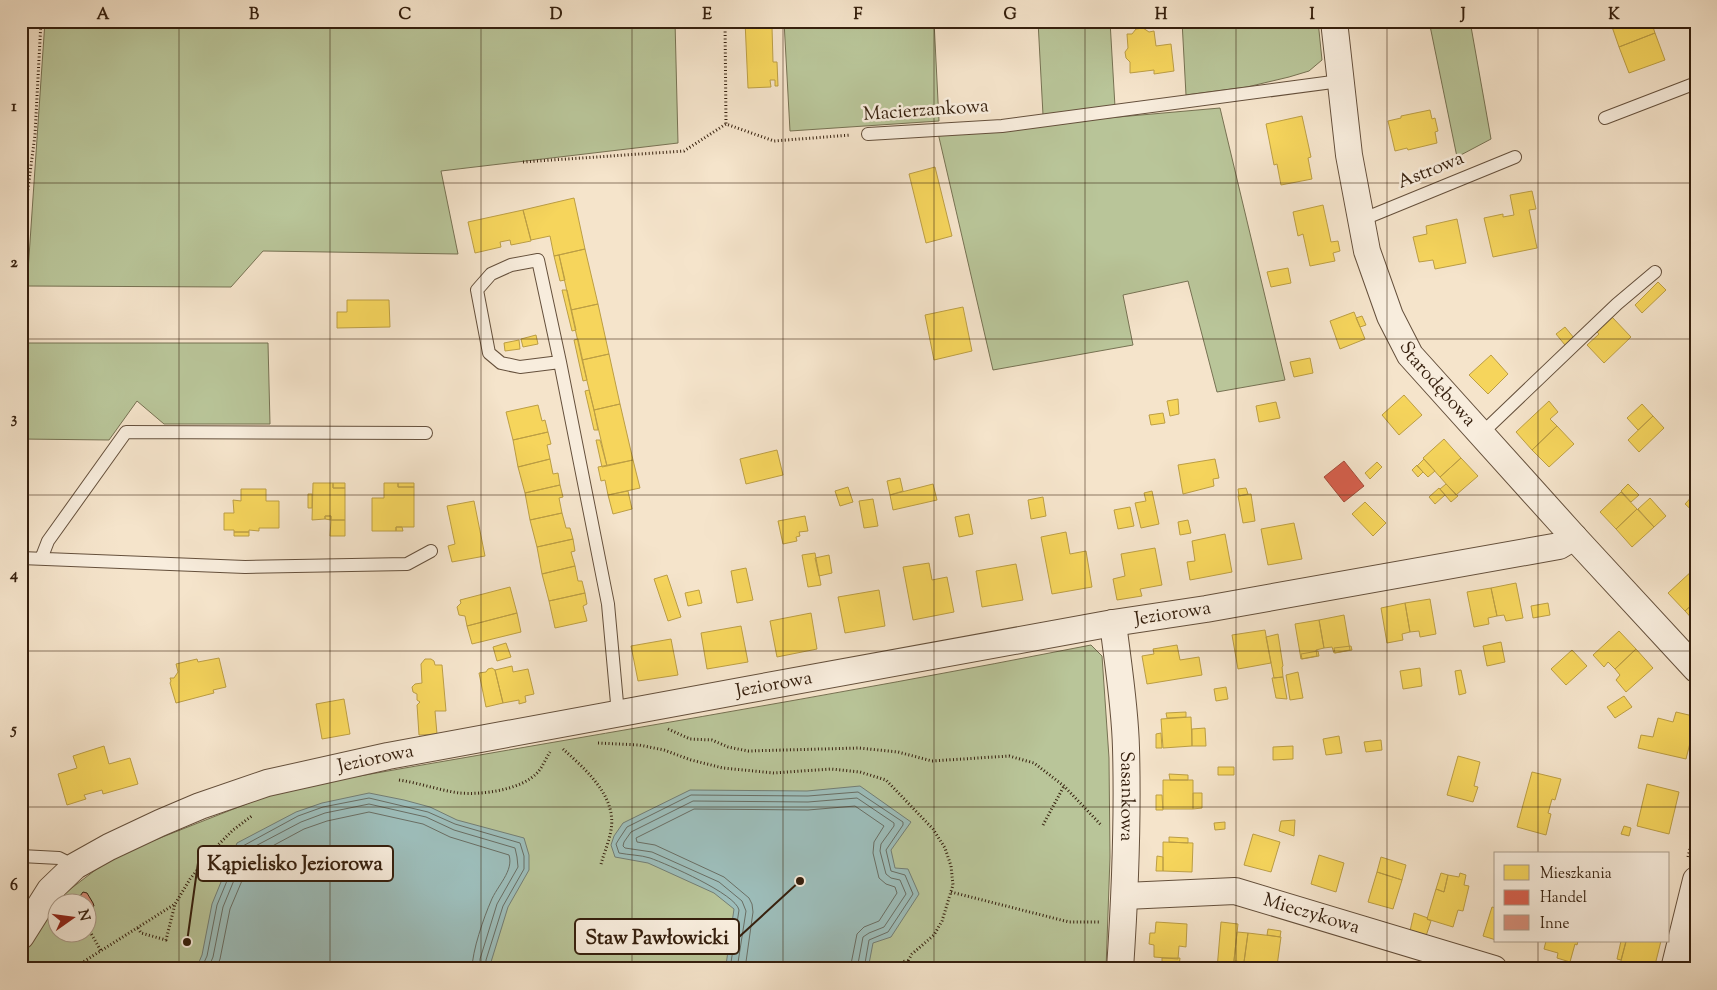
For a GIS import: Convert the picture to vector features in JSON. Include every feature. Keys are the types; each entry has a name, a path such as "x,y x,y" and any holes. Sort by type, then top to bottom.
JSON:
{"street":[{"name":"Starodębowa","path":"1334,21 1349,155 1367,251 1390,316 1410,355 1696,670"},
{"name":"Jeziorowa","path":"21,936 50,890 75,866 109,847 160,823 200,806 267,783 388,756 644,709 1113,623 1216,607 1559,546 1574,537"},
{"name":"Sasankowa","path":"1113,623 1122,687 1126,747 1125,896 1120,969"},
{"path":"1674,969 1696,880"},
{"name":"Mieczykowa","path":"1125,896 1235,891 1494,969"}],"lane":[{"name":"Macierzankowa","path":"868,134 1002,126 1340,81"},
{"path":"1605,118 1696,83"},
{"name":"Astrowa","path":"1361,220 1515,157"},
{"path":"560,362 520,367 501,363 489,353 477,290 491,274 511,265 538,260 560,362 608,604 618,714"},
{"path":"1481,434 1617,304 1655,272"},
{"path":"41,558 48,541 126,432 426,433"},
{"path":"21,558 245,566 407,564 431,551"},
{"path":"21,856 59,858 75,866"}],"path":[{"path":"21,242 35,136 41,21"},
{"path":"523,162 684,151 726,124 725,21"},
{"name":"Macierzankowa","path":"726,124 774,141 868,134"},
{"path":"644,709 669,730 690,739 712,740 748,751 859,748 898,752 932,761 1009,756 1034,763 1064,786 1108,832 1113,836 1125,839"},
{"path":"596,743 639,745 664,750 723,768 774,772 831,769 860,772 886,780 933,829 945,848 951,866 953,885 942,921 934,935 912,954 908,961"},
{"path":"568,744 559,745 590,774 602,789 611,812 611,830 601,864"},
{"path":"390,778 460,793 510,788 538,772 553,748"},
{"path":"1043,825 1064,786"},
{"path":"138,928 141,933 166,940 176,904 190,879 214,849 233,830 257,812"},
{"path":"951,892 1069,922 1123,922"},
{"path":"72,969 176,904"},
{"path":"96,942 101,951"},
{"path":"897,969 898,964 903,961 908,961 914,969"}],"green space":[{"path":"45,21 675,21 678,143 441,171 458,254 263,251 231,287 27,286"},
{"path":"784,21 934,21 939,121 790,131"},
{"path":"1038,21 1110,21 1115,107 1043,115"},
{"path":"1182,21 1318,21 1322,60 1309,71 1289,77 1247,87 1186,95"},
{"path":"1429,21 1470,21 1491,139 1457,157"},
{"path":"1220,108 1285,380 1217,392 1188,281 1123,295 1133,345 993,370 938,133"},
{"path":"21,343 268,343 270,424 164,424 137,401 109,440 21,439"},
{"path":"1091,645 1102,656 1109,758 1110,857 1106,969 21,969 21,959 24,951 37,926 48,911 48,942 98,942 98,892 66,892 98,868 132,849 264,797 314,784 800,699"}],"water":[{"path":"860,786 911,822 891,850 895,868 908,869 919,894 891,937 873,943 868,969 725,969 734,909 714,893 648,863 615,857 611,845 614,836 623,823 690,790 807,791"},
{"path":"369,793 430,807 457,820 524,838 529,855 529,870 508,907 491,962 491,969 196,969 202,955 212,904 237,843 296,812 322,803"}],"building: Mieszkania":[{"path":"745,21 775,21 775,27 772,27 773,62 777,62 778,86 775,86 775,80 770,80 771,87 748,88"},
{"path":"1610,21 1651,21 1655,33 1619,47"},
{"path":"1143,28 1149,32 1154,31 1156,46 1171,44 1174,71 1154,74 1154,70 1130,73 1130,62 1126,58 1125,52 1128,48 1127,34 1132,34 1136,29"},
{"path":"1655,33 1665,60 1629,73 1619,47"},
{"path":"1430,110 1432,119 1435,118 1438,131 1435,132 1437,143 1395,151 1388,121 1401,118 1401,116"},
{"path":"1302,116 1311,157 1308,158 1312,179 1281,185 1277,164 1274,165 1266,124"},
{"path":"935,167 952,236 926,243 909,174"},
{"path":"1532,191 1536,209 1529,210 1537,248 1493,257 1484,218 1503,214 1503,217 1514,215 1510,195"},
{"path":"574,198 585,249 554,256 550,236 531,240 523,210"},
{"path":"1323,205 1331,242 1338,241 1340,251 1333,253 1335,261 1310,266 1303,234 1298,236 1293,212"},
{"path":"523,210 531,241 511,245 510,240 500,242 501,247 475,253 468,222"},
{"path":"1457,219 1466,263 1435,269 1433,260 1419,262 1413,237 1427,234 1426,226"},
{"path":"585,249 598,304 571,310 559,255"},
{"path":"559,255 565,280 560,281 554,256"},
{"path":"1288,268 1291,283 1271,287 1267,272"},
{"path":"1658,282 1666,290 1642,313 1635,305"},
{"path":"562,290 567,290 576,330 572,331"},
{"path":"347,300 389,300 390,327 337,328 337,312 347,312"},
{"path":"598,304 609,354 582,360 571,310"},
{"path":"963,307 972,351 934,360 925,315"},
{"path":"1354,312 1365,339 1340,349 1330,321"},
{"path":"1362,316 1366,325 1360,327 1356,318"},
{"path":"1612,317 1631,337 1604,363 1587,345 1599,334 1597,332"},
{"path":"1565,327 1574,338 1565,345 1556,334"},
{"path":"536,335 538,344 523,347 521,339"},
{"path":"578,339 587,380 583,381 574,340"},
{"path":"519,340 520,349 505,351 504,343"},
{"path":"609,354 620,404 594,410 582,360"},
{"path":"1491,355 1508,374 1488,394 1469,375"},
{"path":"1310,358 1313,373 1294,377 1290,362"},
{"path":"589,390 598,430 594,430 585,391"},
{"path":"1404,395 1422,415 1399,435 1382,415"},
{"path":"1178,399 1179,414 1170,416 1167,401"},
{"path":"1549,401 1558,412 1550,419 1557,426 1532,450 1516,432"},
{"path":"1276,402 1280,418 1259,422 1256,406"},
{"path":"620,404 633,460 607,466 594,410"},
{"path":"1642,404 1653,416 1638,430 1627,418"},
{"path":"538,405 542,421 545,420 548,432 513,440 506,412"},
{"path":"1163,413 1165,423 1151,425 1149,415"},
{"path":"1653,416 1664,428 1639,452 1628,440"},
{"path":"1557,426 1574,444 1549,467 1532,450"},
{"path":"548,432 551,444 547,445 550,459 518,467 513,440"},
{"path":"1444,439 1461,458 1440,477 1423,458"},
{"path":"596,440 600,440 607,466 602,467"},
{"path":"777,450 783,475 746,484 740,459"},
{"path":"1461,458 1478,476 1456,495 1440,477"},
{"path":"550,459 553,474 558,473 560,485 525,493 518,467"},
{"path":"1215,459 1219,478 1213,479 1214,486 1183,494 1178,465"},
{"path":"1424,459 1435,471 1428,477 1417,466"},
{"path":"633,460 640,488 608,495 605,480 601,481 598,467"},
{"path":"1377,462 1382,467 1370,479 1365,473"},
{"path":"1417,465 1423,472 1418,477 1412,470"},
{"path":"900,478 903,491 890,495 887,481"},
{"path":"313,483 333,483 333,488 345,488 345,520 331,520 331,516 325,516 325,519 312,520"},
{"path":"333,483 345,483 345,488 333,488"},
{"path":"384,483 398,483 398,487 414,487 414,527 396,527 396,531 372,531 372,498 384,498"},
{"path":"398,483 414,483 414,487 398,487"},
{"path":"933,484 937,500 893,510 890,495"},
{"path":"1446,484 1458,496 1451,502 1440,489"},
{"path":"1628,484 1639,495 1631,502 1621,491"},
{"path":"560,485 563,497 559,498 562,513 530,520 525,493"},
{"path":"848,487 853,502 840,506 835,491"},
{"path":"1246,488 1248,494 1239,496 1238,489"},
{"path":"1439,488 1445,495 1435,504 1429,497"},
{"path":"241,489 266,489 266,501 279,501 279,528 259,528 259,531 249,530 249,532 224,530 224,513 234,513 233,500 241,501"},
{"path":"628,491 632,509 613,514 608,495"},
{"path":"1152,491 1159,524 1141,528 1135,503 1146,501 1144,493"},
{"path":"1621,492 1637,509 1616,529 1600,512"},
{"path":"1696,492 1696,514 1685,504"},
{"path":"308,494 312,494 312,508 308,508"},
{"path":"1251,494 1255,521 1243,523 1238,496"},
{"path":"1043,497 1046,516 1031,519 1028,500"},
{"path":"1650,498 1666,516 1654,527 1638,509"},
{"path":"873,499 878,526 864,528 859,501"},
{"path":"474,501 485,556 452,562 448,546 455,544 447,506"},
{"path":"1365,502 1386,523 1373,536 1352,514"},
{"path":"1130,507 1134,526 1118,529 1114,510"},
{"path":"1637,509 1654,527 1632,547 1616,529"},
{"path":"562,513 566,528 570,528 573,539 537,547 530,520"},
{"path":"969,514 973,534 959,537 955,517"},
{"path":"325,516 331,516 331,520 325,519"},
{"path":"805,516 808,531 799,532 800,536 796,537 797,541 783,544 778,521"},
{"path":"331,520 345,520 345,536 330,536"},
{"path":"1188,520 1191,533 1180,535 1178,522"},
{"path":"1294,523 1302,559 1268,565 1261,529"},
{"path":"396,527 402,527 403,531 396,531"},
{"path":"234,532 249,532 249,536 234,536"},
{"path":"1066,532 1070,554 1086,551 1092,587 1052,594 1041,537"},
{"path":"1225,534 1232,572 1190,580 1187,562 1195,561 1192,541"},
{"path":"573,539 575,551 571,552 575,566 542,574 537,547"},
{"path":"1155,548 1162,585 1140,589 1142,596 1117,600 1113,579 1125,576 1121,554"},
{"path":"815,553 821,585 808,587 802,555"},
{"path":"829,555 832,573 819,576 815,558"},
{"path":"929,563 932,580 947,577 954,612 913,620 903,567"},
{"path":"1016,564 1023,600 982,607 976,571"},
{"path":"575,566 578,581 582,581 585,593 549,601 542,574"},
{"path":"746,568 753,600 737,603 731,571"},
{"path":"1693,570 1696,573 1696,601 1685,611 1668,593"},
{"path":"667,575 681,617 668,621 654,579"},
{"path":"1516,583 1523,618 1506,621 1504,615 1497,616 1491,588"},
{"path":"510,587 517,613 467,626 465,616 459,615 457,607 461,603 460,600"},
{"path":"1491,588 1497,616 1488,618 1489,624 1474,627 1467,592"},
{"path":"699,590 702,603 688,606 685,593"},
{"path":"879,590 885,626 845,633 838,597"},
{"path":"585,593 587,604 583,606 587,621 555,628 549,601"},
{"path":"1430,599 1436,634 1420,637 1419,631 1410,632 1405,603"},
{"path":"1696,601 1696,623 1685,611"},
{"path":"1405,603 1410,632 1402,634 1403,640 1387,643 1381,608"},
{"path":"1548,603 1550,615 1533,618 1531,606"},
{"path":"517,613 521,632 472,644 467,626"},
{"path":"811,613 817,649 777,657 770,621"},
{"path":"1344,615 1350,650 1334,653 1332,647 1324,648 1319,620"},
{"path":"1319,620 1324,648 1316,650 1317,656 1301,659 1295,624"},
{"path":"741,626 748,662 707,669 701,633"},
{"path":"1265,630 1271,663 1238,669 1232,635"},
{"path":"1619,631 1636,649 1615,669 1608,662 1604,667 1593,655"},
{"path":"1278,634 1283,677 1274,678 1266,637"},
{"path":"671,639 678,675 638,681 631,646"},
{"path":"1501,642 1505,662 1487,666 1483,646"},
{"path":"506,643 511,657 497,661 493,647"},
{"path":"1177,645 1180,660 1199,657 1202,675 1147,684 1142,656 1154,654 1153,649"},
{"path":"1351,646 1352,650 1335,653 1334,648"},
{"path":"1636,649 1653,668 1626,692 1616,680 1620,675 1615,669"},
{"path":"1572,650 1587,666 1566,685 1551,669"},
{"path":"1318,651 1319,656 1302,659 1301,654"},
{"path":"219,658 226,687 213,690 214,693 176,703 170,678 174,678 178,672 176,664 197,659 198,662"},
{"path":"425,659 431,659 435,665 442,665 446,711 435,711 437,734 419,735 417,705 420,702 417,700 417,694 413,692 412,687 415,684 422,683 421,664"},
{"path":"512,666 513,672 528,669 534,694 525,696 526,702 519,704 519,700 503,703 495,670"},
{"path":"492,668 495,670 503,703 486,707 479,673 486,672"},
{"path":"1420,668 1422,686 1403,689 1400,671"},
{"path":"1461,670 1466,693 1459,695 1455,671"},
{"path":"1298,672 1303,698 1290,700 1286,675"},
{"path":"1283,677 1287,699 1276,698 1272,678"},
{"path":"1226,687 1228,699 1216,701 1214,689"},
{"path":"1624,696 1632,707 1615,718 1607,707"},
{"path":"344,699 350,734 322,739 316,704"},
{"path":"1186,712 1186,717 1167,718 1166,713"},
{"path":"1676,712 1693,716 1690,726 1694,727 1686,759 1638,748 1641,735 1653,737 1658,718 1673,722"},
{"path":"1191,717 1192,746 1163,748 1161,719"},
{"path":"1205,728 1206,746 1192,746 1192,729"},
{"path":"1161,733 1162,748 1156,748 1156,734"},
{"path":"1339,736 1342,753 1326,755 1323,739"},
{"path":"1381,740 1382,750 1366,752 1364,742"},
{"path":"104,746 109,764 130,758 138,784 103,794 102,790 84,795 86,799 67,805 58,774 77,768 73,756"},
{"path":"1293,746 1293,759 1273,760 1273,747"},
{"path":"1458,756 1480,762 1474,786 1478,787 1473,802 1447,795"},
{"path":"1218,767 1234,767 1234,775 1218,775"},
{"path":"1532,772 1561,779 1555,800 1552,799 1548,813 1551,814 1546,835 1517,827"},
{"path":"1169,774 1188,775 1188,780 1170,780"},
{"path":"1163,780 1193,780 1193,809 1163,809"},
{"path":"1647,784 1679,792 1669,834 1637,826"},
{"path":"1193,793 1202,793 1202,808 1193,809"},
{"path":"1156,795 1162,795 1163,810 1156,810"},
{"path":"1295,820 1294,836 1279,831 1281,821"},
{"path":"1225,822 1225,829 1215,830 1214,823"},
{"path":"1624,826 1631,828 1629,836 1621,834"},
{"path":"1253,834 1280,842 1271,872 1244,865"},
{"path":"1169,837 1188,838 1188,843 1169,842"},
{"path":"1163,842 1193,843 1192,872 1163,871"},
{"path":"1319,855 1344,863 1336,892 1311,884"},
{"path":"1157,856 1163,857 1163,871 1156,871"},
{"path":"1381,857 1406,865 1402,880 1377,872"},
{"path":"1377,872 1402,880 1393,909 1368,902"},
{"path":"1441,873 1448,875 1444,892 1436,889"},
{"path":"1460,873 1466,875 1464,885 1469,886 1463,911 1458,910 1453,927 1427,919 1436,889 1444,892 1448,875 1459,877"},
{"path":"1492,907 1494,908 1494,939 1483,936"},
{"path":"1414,913 1431,921 1426,936 1410,931"},
{"path":"1156,922 1187,924 1186,947 1179,946 1178,959 1154,957 1154,945 1149,944 1150,933 1155,933"},
{"path":"1221,922 1238,924 1233,969 1217,969"},
{"path":"1268,929 1281,931 1280,937 1267,935"},
{"path":"1237,932 1248,933 1244,962 1234,961"},
{"path":"1248,933 1281,937 1277,966 1244,962"},
{"path":"1546,942 1578,942 1577,945 1575,944 1570,962 1557,958 1558,953 1544,949"},
{"path":"1621,942 1626,942 1621,960 1617,959"},
{"path":"1626,942 1661,942 1654,969 1619,969"},
{"path":"1162,958 1180,958 1179,967 1162,966"}],"building: Handel":[{"path":"1344,461 1364,486 1344,502 1324,477"}],"building: Inne":[{"path":"642,21 660,21 660,23 641,23"}],"place":[{"name":"Staw Pawłowicki","path":"800,881"},
{"name":"Kąpielisko Jeziorowa","path":"187,942"}]}
